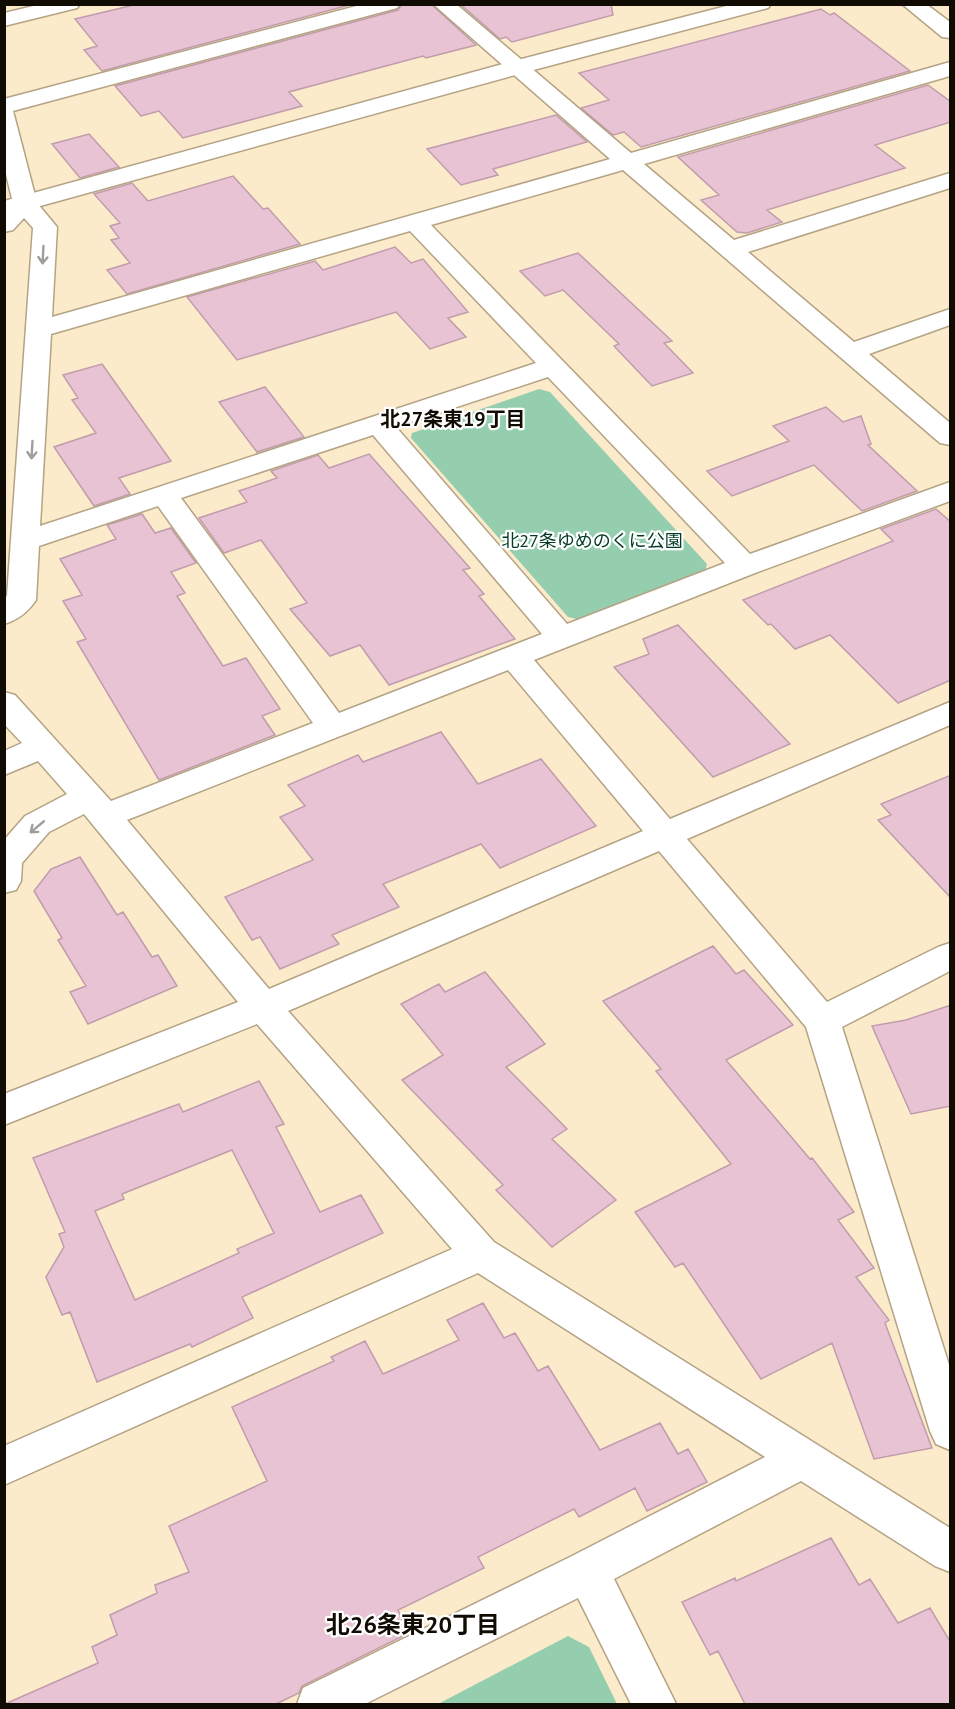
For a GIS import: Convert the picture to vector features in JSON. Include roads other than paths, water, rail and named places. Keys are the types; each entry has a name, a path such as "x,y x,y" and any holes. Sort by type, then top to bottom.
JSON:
{"street":[{"path":"4,20 70,4"},
{"path":"4,225 15,206 5,114 390,4"},
{"path":"442,4 951,437"},
{"path":"15,206 518,67 761,4"},
{"path":"912,4 951,32"},
{"path":"39,329 951,69"},
{"path":"731,249 951,180"},
{"path":"4,614 21,600 45,227 15,206"},
{"path":"414,221 745,566"},
{"path":"850,352 951,317"},
{"path":"26,540 554,366"},
{"path":"378,423 562,638"},
{"path":"4,881 6,860 36,824 96,807 333,727 745,566 951,491"},
{"path":"163,494 333,727"},
{"path":"514,657 822,1021 951,1431"},
{"path":"4,703 96,807 263,1007 480,1254 951,1552"},
{"path":"4,1110 263,1007 951,713"},
{"path":"4,764 43,746"},
{"path":"822,1021 951,956"},
{"path":"4,1466 480,1254"},
{"path":"319,1704 586,1571 802,1459"},
{"path":"586,1571 654,1704"}],"district":[{"name":"北27条東19丁目","path":"453,419"},
{"name":"北26条東20丁目","path":"413,1624"}],"park label":[{"name":"北27条ゆめのくに公園","path":"592,540"}]}
